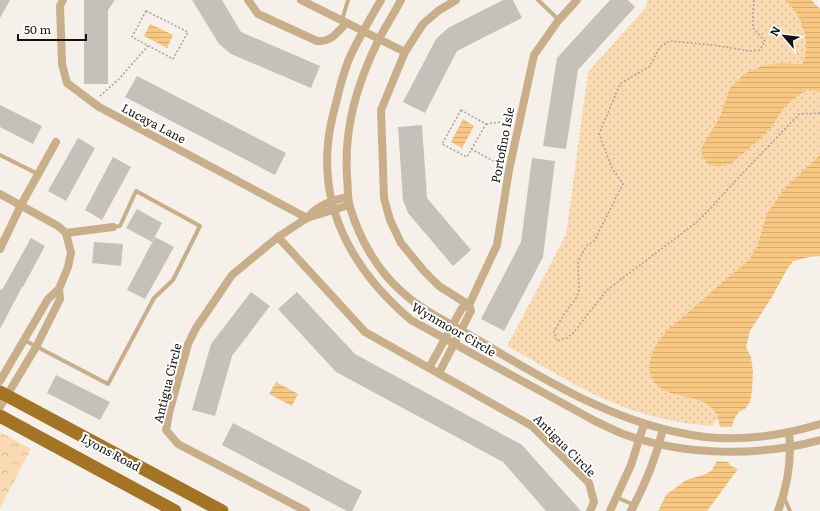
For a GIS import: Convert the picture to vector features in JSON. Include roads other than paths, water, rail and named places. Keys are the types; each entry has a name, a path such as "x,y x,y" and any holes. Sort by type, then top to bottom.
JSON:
{"main road":[{"name":"Lyons Road","path":"2,398 222,511"},
{"name":"Lyons Road","path":"0,416 175,511"}],"street":[{"name":"Lucaya Lane","path":"63,0 60,6 62,64 67,83 93,102 113,114 307,218"},
{"path":"248,0 258,14 317,41 324,41 331,38 344,22"},
{"path":"301,0 405,52"},
{"name":"Wynmoor Circle","path":"381,0 350,58 342,78 328,144 328,182 333,205 342,232 352,253 372,282 391,303 411,320 595,421 623,434 659,443 703,450 738,452 791,448 820,440"},
{"name":"Wynmoor Circle","path":"401,0 379,40 361,80 349,124 346,162 349,201 365,244 382,271 401,291 421,307 532,372 611,412 644,424 663,429 724,438 789,432 820,424"},
{"path":"456,0 438,10 423,24 405,52 381,110 384,198 390,220 401,243 424,271 439,286 469,305"},
{"name":"Portofino Isle","path":"452,324 462,308 469,305 497,245 509,170 534,55 559,20 577,0"},
{"path":"0,249 21,205 56,142"},
{"path":"0,194 58,226 66,233 71,253 68,267 59,289 48,299 0,381"},
{"name":"Antigua Circle","path":"306,511 178,444 166,430 169,413 188,344 196,328 232,275 278,237 307,218 333,205 349,201"},
{"path":"66,233 113,227"},
{"name":"Antigua Circle","path":"278,237 365,332 532,426 589,483 594,502 590,511"},
{"path":"2,398 36,347 60,299 59,289"},
{"name":"Portofino Isle","path":"462,330 471,311 469,305"},
{"path":"429,368 452,324"},
{"path":"439,373 462,330"},
{"path":"610,511 631,465 644,424"},
{"path":"632,508 644,486 663,429"},
{"path":"778,511 784,497 791,461 789,432"}],"lane":[{"path":"344,22 348,0"},
{"path":"538,0 559,20"},
{"path":"0,155 38,174"},
{"path":"24,340 108,384 154,298 173,280 200,226 136,191 120,226 113,227"},
{"path":"616,497 632,508"},
{"path":"784,497 790,511"}]}
